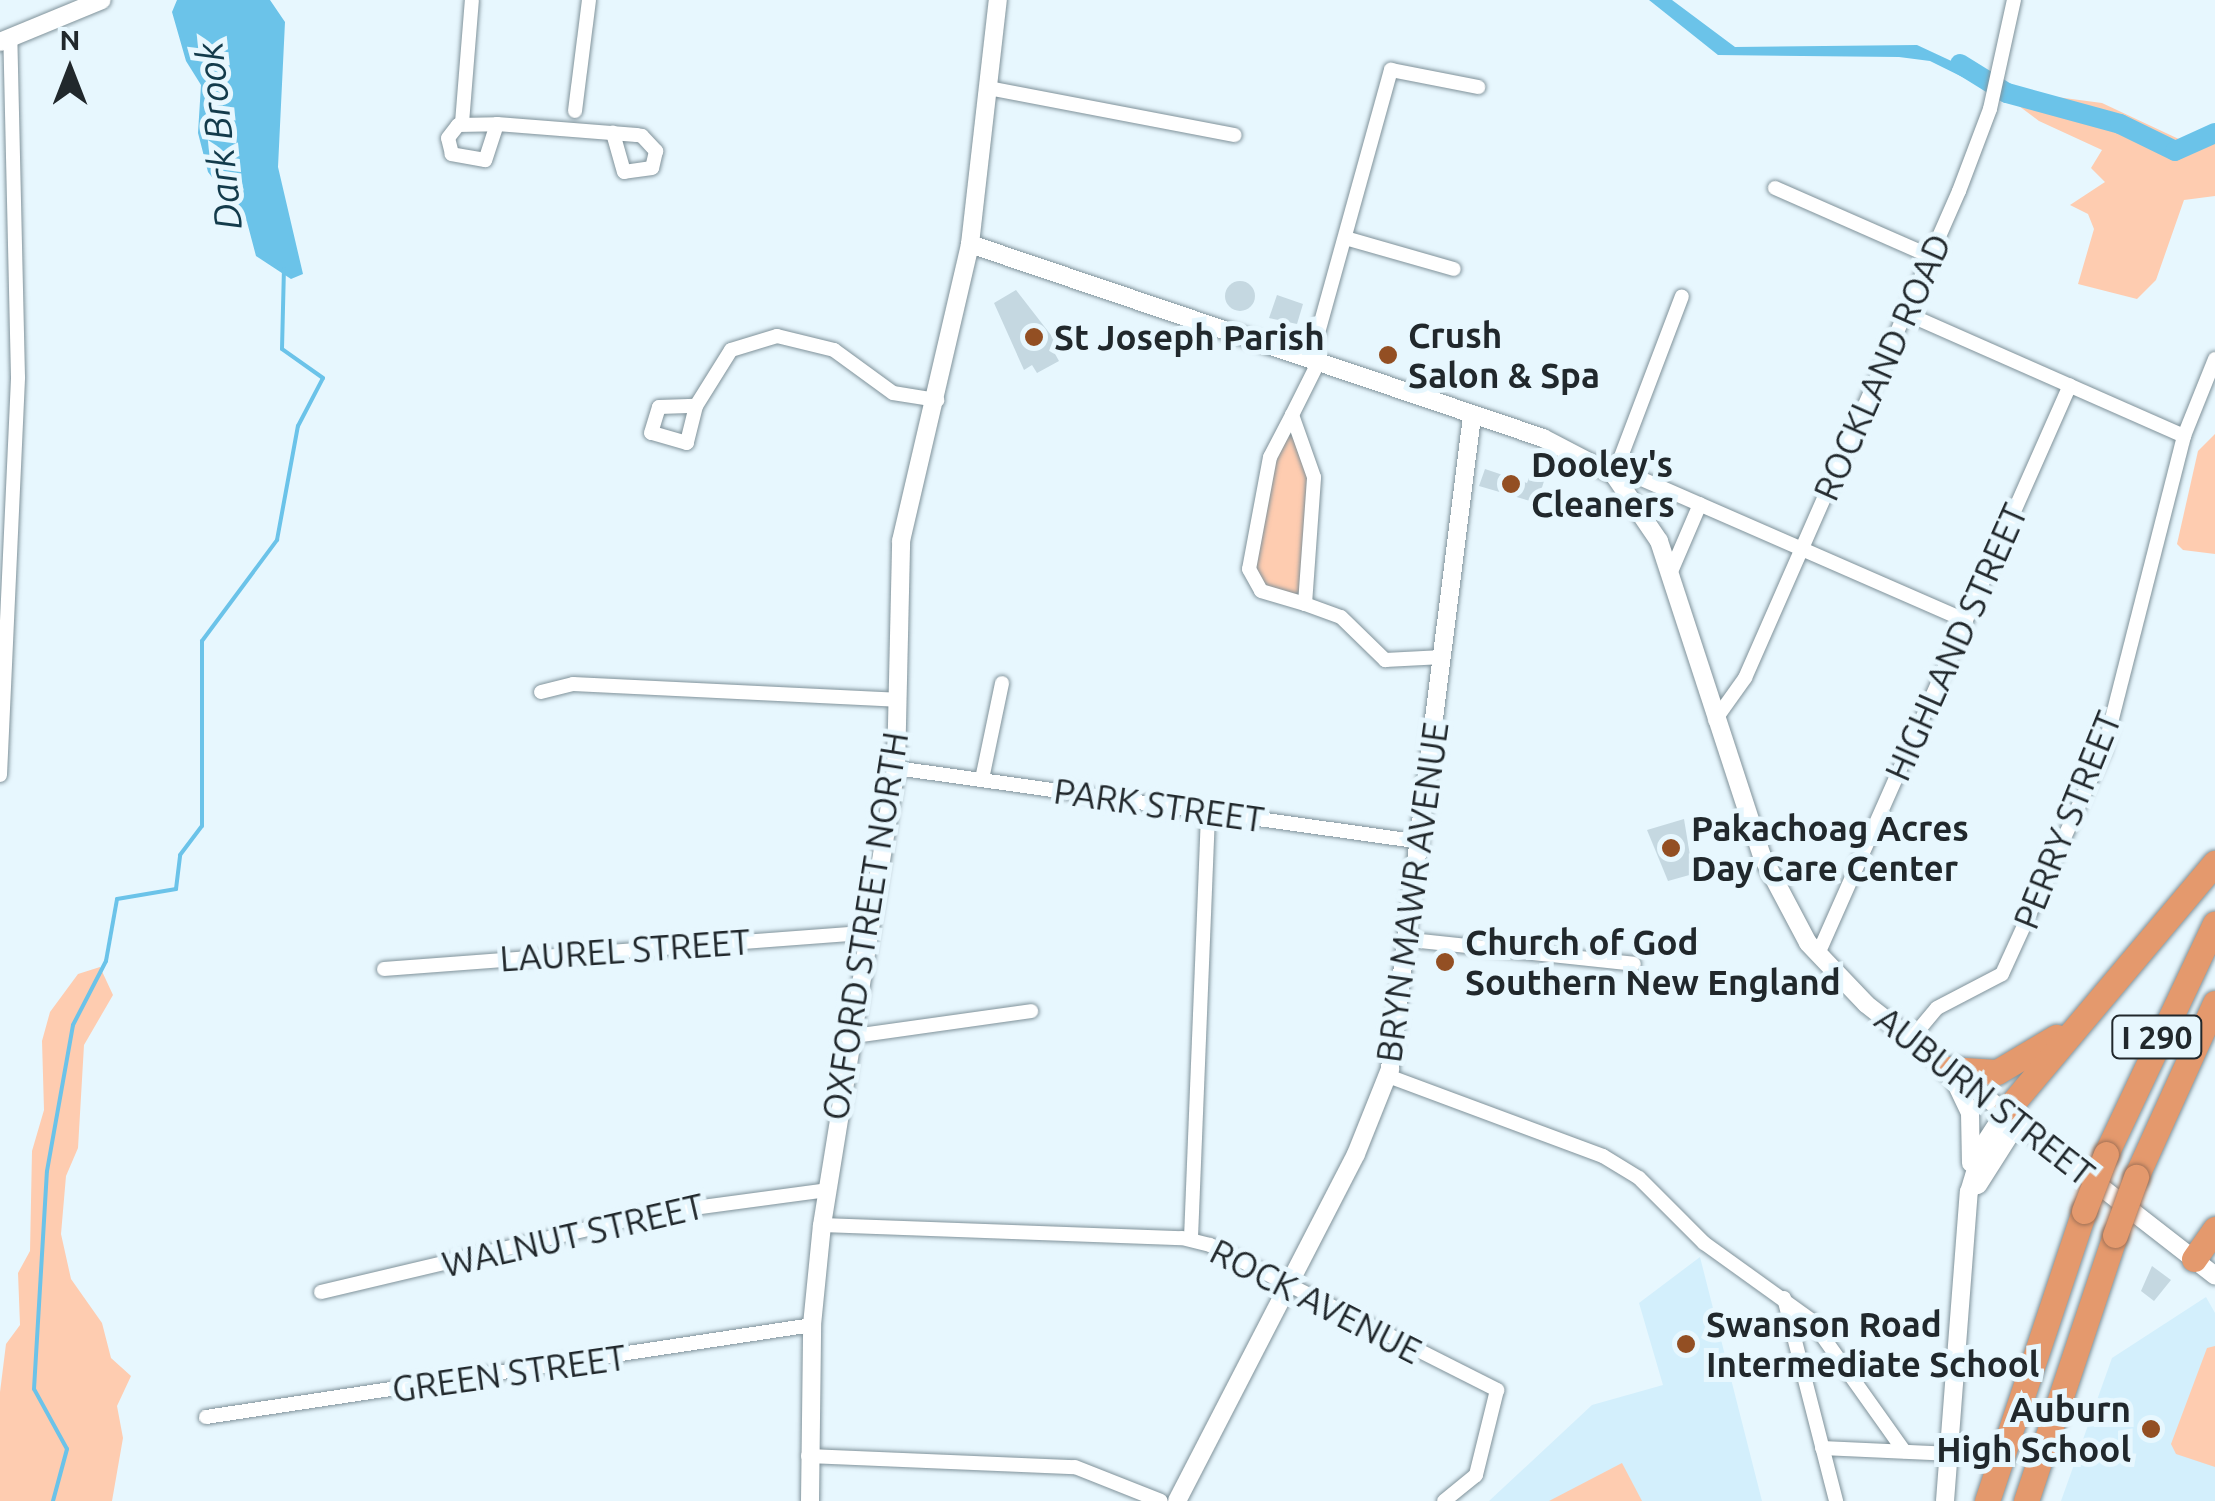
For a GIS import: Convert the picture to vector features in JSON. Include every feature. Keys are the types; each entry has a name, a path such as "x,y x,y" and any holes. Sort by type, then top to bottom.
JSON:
{"highway":[{"path":"2012,1118 2098,1002 2215,862"},
{"name":"I 290","path":"1987,1501 2106,1154 2215,923"},
{"path":"1948,1068 1982,1075 2020,1063 2098,1002"},
{"name":"I 290","path":"2026,1501 2136,1177 2215,1004"},
{"path":"2205,1268 2215,1229"}],"main road":[{"path":"5,40 102,0"},
{"name":"OXFORD STREET NORTH","path":"810,1501 812,1325 826,1190 847,1038 896,768 901,541 937,400 970,244 998,0"},
{"name":"AUBURN STREET","path":"970,244 1317,365 1566,446 1614,475 1644,511 1670,574 1715,720 1770,876 1818,954 1911,1040 2205,1268"},
{"name":"BRYN MAWR AVENUE","path":"1177,1501 1288,1287 1388,1076 1411,940 1472,416"},
{"path":"1944,1501 1953,1454 1971,1182 1970,1113 1948,1068"},
{"path":"1971,1182 2012,1118"},
{"path":"1964,1254 1978,1186 2012,1118"}],"street":[{"path":"472,0 462,123 448,147 458,160 473,162 494,150 496,124"},
{"path":"575,111 589,0"},
{"name":"ROCKLAND ROAD","path":"1715,720 1745,678 1930,256 1995,89 2014,0"},
{"path":"0,775 18,377 5,40"},
{"path":"1443,658 1385,660 1341,617 1261,592 1249,569 1270,460 1317,365 1314,351 1391,70 1478,87"},
{"path":"988,88 1235,134"},
{"path":"462,123 612,133"},
{"path":"1774,188 1930,256"},
{"path":"1345,238 1454,268"},
{"path":"1682,296 1614,475 1628,473 1966,621"},
{"path":"1906,313 2184,436"},
{"path":"696,406 731,350 777,336 824,345 893,392 937,400"},
{"name":"PERRY STREET","path":"1911,1040 1937,1008 1996,981 2009,963 2104,750 2184,436 2215,359"},
{"name":"HIGHLAND STREET","path":"1818,954 2070,385"},
{"path":"1292,416 1314,477 1305,604"},
{"path":"1670,574 1700,504"},
{"path":"982,779 1002,682"},
{"path":"541,692 573,684 897,700"},
{"name":"PARK STREET","path":"896,768 1422,842"},
{"path":"1190,1238 1208,812"},
{"name":"LAUREL STREET","path":"384,969 866,933"},
{"path":"1411,940 1634,964"},
{"path":"847,1038 1031,1010"},
{"path":"1388,1076 1621,1166 1704,1243 1784,1297 1823,1336 1904,1451"},
{"name":"WALNUT STREET","path":"322,1292 650,1214 826,1190"},
{"name":"ROCK AVENUE","path":"822,1225 1190,1238 1496,1390 1476,1475 1444,1501"},
{"path":"1784,1297 1836,1501"},
{"name":"GREEN STREET","path":"206,1417 812,1325"},
{"path":"1822,1448 1953,1454"},
{"path":"808,1456 1075,1467 1161,1501"}],"shaded area":[{"path":"2018,92 2102,103 2183,141 2215,133 2215,196 2184,200 2156,280 2137,299 2078,284 2094,229 2088,214 2070,205 2105,182 2091,168 2102,150 2039,121 2015,103"},
{"path":"1292,415 1311,457 1305,604 1251,578 1272,453"},
{"path":"2215,434 2215,554 2183,550 2177,544 2198,451"},
{"path":"100,967 113,995 84,1045 78,1148 66,1176 61,1234 71,1279 102,1323 111,1358 131,1376 117,1406 123,1438 112,1501 0,1501 0,1392 6,1344 20,1325 18,1273 30,1251 32,1151 44,1110 42,1041 50,1012 78,974"},
{"name":"Swanson Road Intermediate School","path":"1700,1257 1762,1501 1489,1501 1592,1405 1663,1385 1639,1303"},
{"name":"Auburn High School","path":"2206,1297 2215,1313 2215,1501 2061,1501 2112,1358"},
{"path":"2215,1346 2215,1467 2176,1454 2171,1444 2207,1348"},
{"path":"1622,1463 1642,1501 1549,1501"}],"water":[{"path":"177,0 270,0 285,22 278,167 303,274 291,279 256,256 247,222 208,172 198,133 201,85 186,61 172,12"},
{"path":"1649,0 1672,0 1735,47 1917,45 2018,92 2015,103 1930,61 1899,57 1718,55"}],"building":[{"path":"1240,281 1251,285 1255,296 1251,307 1240,311 1229,307 1225,296 1229,285"},
{"name":"St Joseph Parish","path":"1016,290 1061,348 1054,352 1059,361 1037,373 1032,365 1024,370 994,303"},
{"path":"1277,295 1303,304 1297,324 1269,318"},
{"name":"Dooley's Cleaners","path":"1485,469 1527,483 1532,470 1546,475 1537,503 1479,486"},
{"name":"Pakachoag Acres Day Care Center","path":"1684,819 1693,874 1668,881 1647,830"},
{"path":"2152,1266 2171,1280 2154,1301 2141,1291"}],"waterway":[{"path":"1960,64 2007,93 2120,124 2175,151 2215,133"},
{"name":"Dark Brook","path":"53,1501 67,1449 34,1389 47,1171 73,1025 106,961 117,899 176,889 180,855 202,826 202,641 277,540 298,426 323,378 282,349 284,269"}],"place":[{"name":"St Joseph Parish","path":"1034,337"},
{"name":"Crush Salon & Spa","path":"1388,355"},
{"name":"Dooley's Cleaners","path":"1511,484"},
{"name":"Pakachoag Acres Day Care Center","path":"1671,848"},
{"name":"Church of God Southern New England","path":"1445,962"},
{"name":"Swanson Road Intermediate School","path":"1686,1344"},
{"name":"Auburn High School","path":"2151,1429"}]}
